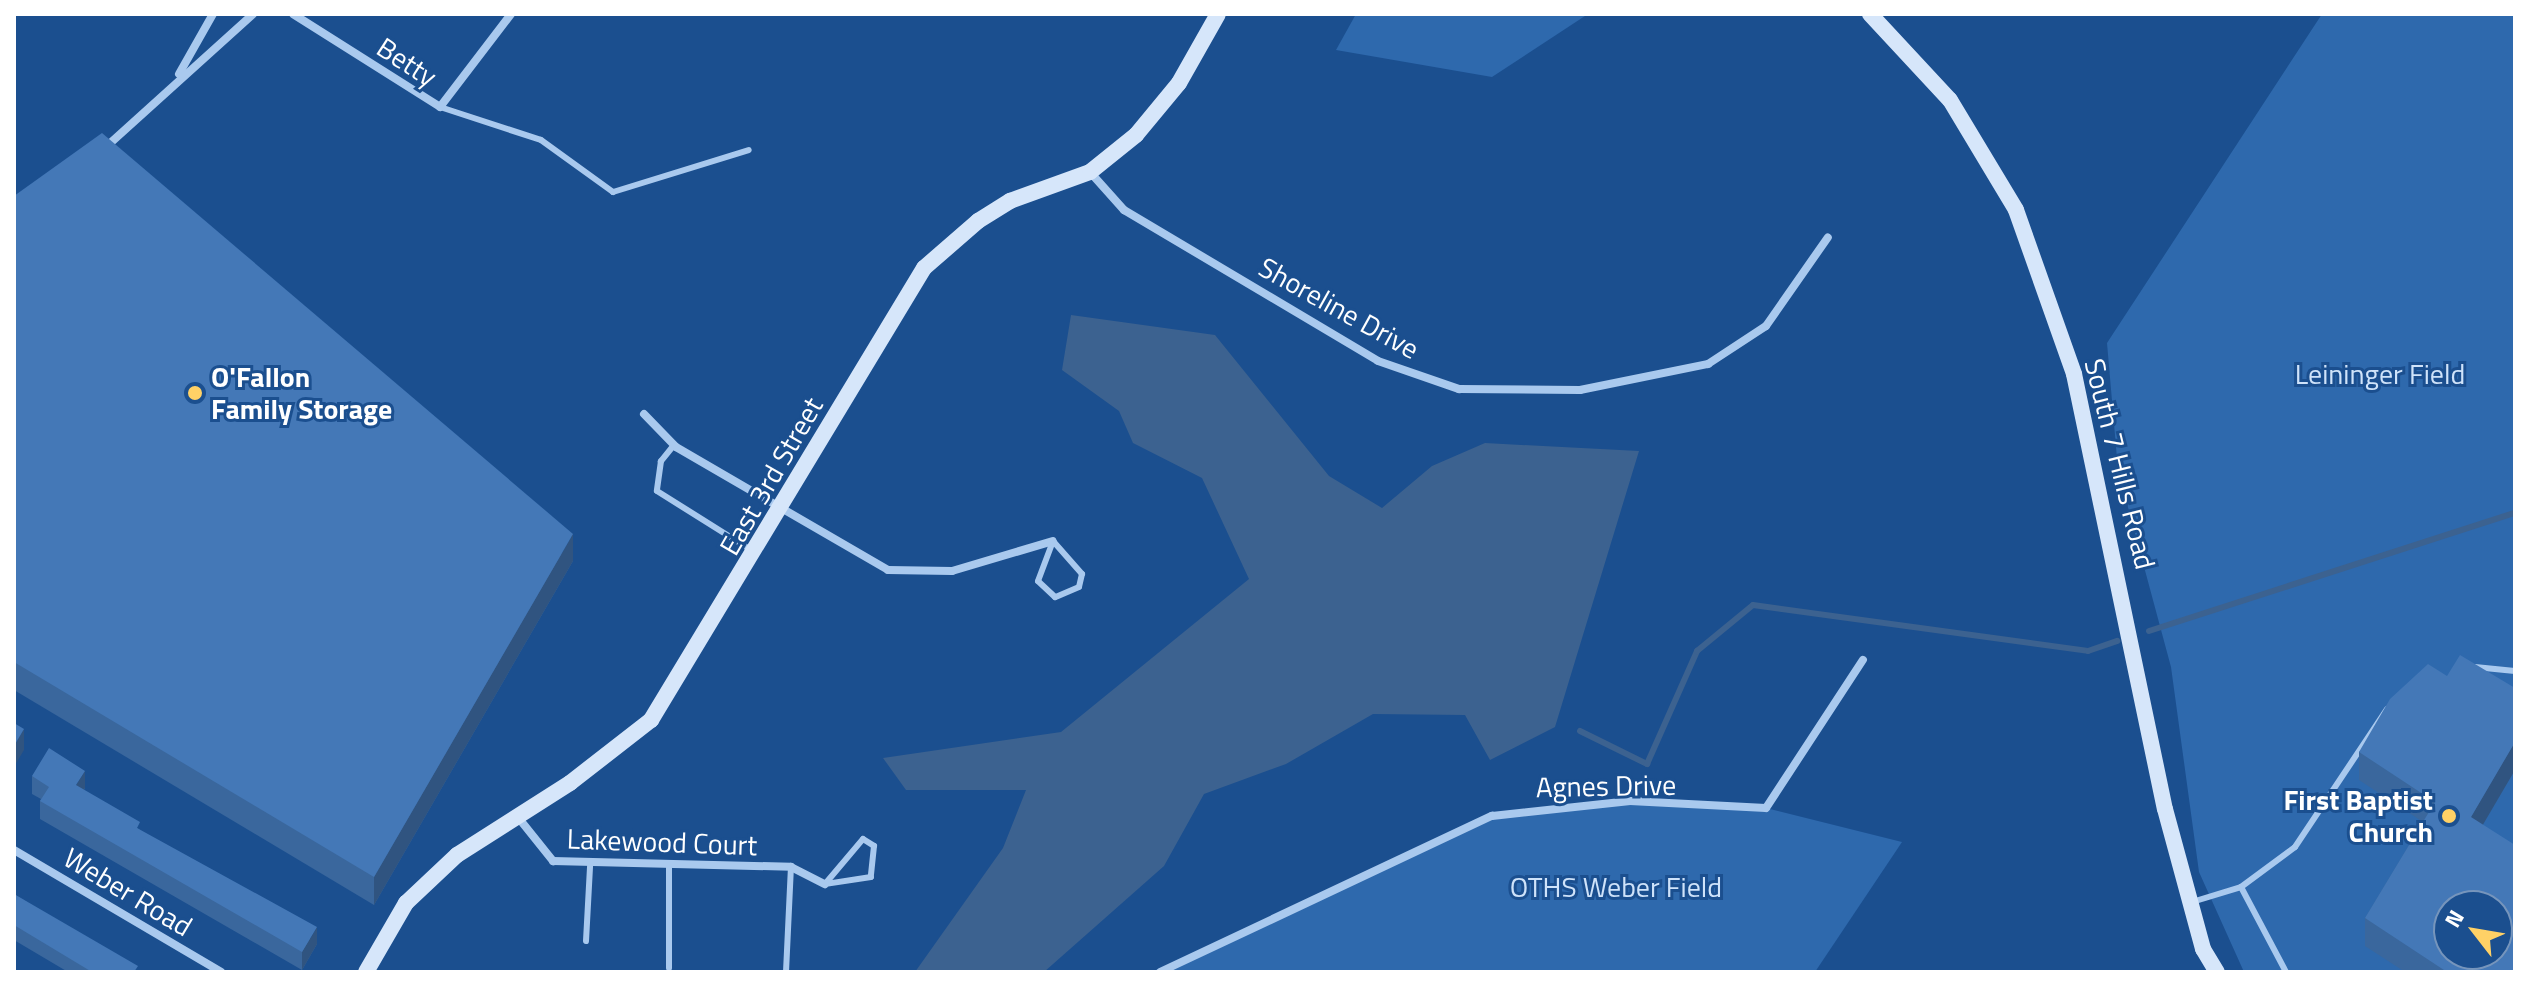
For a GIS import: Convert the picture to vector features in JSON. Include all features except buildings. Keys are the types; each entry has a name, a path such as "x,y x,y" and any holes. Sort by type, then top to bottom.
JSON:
{"street":[{"path":"175,81 213,14"},
{"path":"100,152 175,81 253,14"},
{"name":"Betty","path":"293,14 440,107 511,14"},
{"name":"East 3rd Street","path":"366,972 406,903 457,855 651,720 782,513 924,268 947,243 1010,201 1090,172 1136,135 1170,93 1218,14"},
{"name":"South 7 Hills Road","path":"1870,14 1950,100 2016,210 2097,461 2165,809 2190,902 2217,972"},
{"name":"Shoreline Drive","path":"1090,172 1124,210 1378,361 1459,389 1580,390 1708,364 1766,326 1828,237"},
{"path":"644,414 674,445 782,513 888,570 915,574 952,571 1053,541"},
{"name":"Agnes Drive","path":"1160,972 1492,816 1630,801 1766,808 1863,660"},
{"name":"Lakewood Court","path":"516,815 553,861 590,866 791,867 825,884"},
{"name":"Weber Road","path":"14,850 221,972"}],"lane":[{"path":"440,107 541,140 613,192 749,150"},
{"path":"674,445 661,461 657,491 757,554"},
{"path":"1053,541 1082,574 1079,587 1055,597 1038,581 1053,541"},
{"path":"2460,670 2515,671"},
{"path":"2190,902 2241,887 2295,847 2379,715 2400,700"},
{"path":"870,841 871,877 825,884 842,856 870,841"},
{"path":"586,941 590,866"},
{"path":"669,866 669,968"},
{"path":"786,972 791,867"},
{"path":"2241,887 2286,972"}],"green space":[{"path":"1356,14 1588,14 1492,77 1336,50"},
{"name":"Leininger Field","path":"2322,14 2515,14 2515,972 2244,972 2199,872 2171,667 2118,470 2107,343"},
{"name":"OTHS Weber Field","path":"1630,801 1766,808 1902,842 1815,972 1160,972 1492,816"}],"shaded area":[{"path":"1071,315 1215,335 1329,476 1382,508 1432,466 1485,443 1639,451 1555,727 1490,760 1465,715 1373,714 1286,764 1204,794 1164,866 1044,972 915,972 1003,848 1026,790 906,790 883,758 1061,732 1249,579 1202,478 1133,443 1119,411 1062,370"}],"waterway":[{"path":"2149,631 2515,513"},
{"path":"1580,731 1647,764 1697,651 1753,605 2088,651 2117,641"}],"place":[{"name":"O'Fallon Family Storage","path":"195,393"},
{"name":"First Baptist Church","path":"2449,816"}]}
